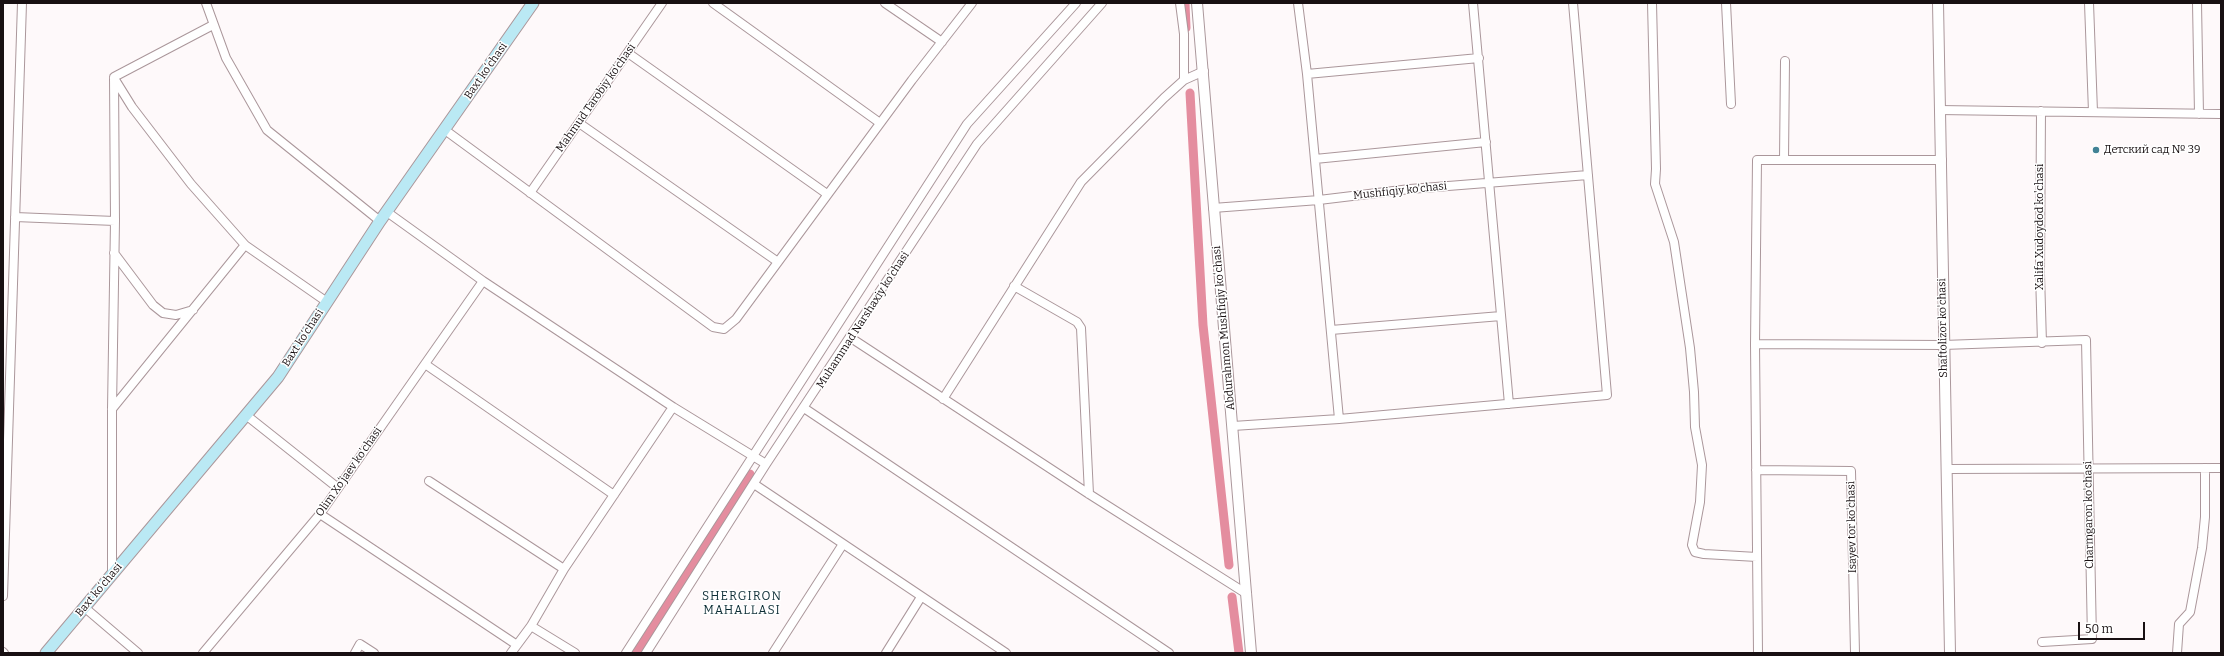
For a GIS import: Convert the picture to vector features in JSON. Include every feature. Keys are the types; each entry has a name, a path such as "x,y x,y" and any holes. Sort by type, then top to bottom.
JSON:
{"main road":[{"name":"Baxt koʻchasi","path":"46,653 278,377 384,216 533,3"}],"street":[{"path":"3,596 6,419 15,217 22,3"},
{"path":"206,3 226,58 267,130 384,216 673,407 766,464"},
{"name":"Mahmud Tarobiy ko'chasi","path":"530,193 662,3"},
{"path":"713,3 880,123"},
{"path":"885,3 942,42"},
{"path":"444,130 713,327 724,329 731,325 880,123 972,3"},
{"path":"626,653 967,124 1076,3"},
{"name":"Muhammad Narshaxiy ko'chasi","path":"646,653 766,464 851,338 977,144 1102,3"},
{"path":"1180,3 1184,34 1184,80"},
{"name":"Abdurahmon Mushfiqiy koʻchasi","path":"1197,3 1204,71 1213,208 1233,426 1251,653"},
{"path":"1298,3 1307,74 1339,419"},
{"path":"1473,3 1509,404"},
{"path":"1233,426 1339,419 1607,395 1573,3"},
{"path":"1652,3 1656,169 1655,184 1674,242 1690,348 1694,392 1695,428 1702,465 1700,502 1692,545 1695,552 1704,554 1757,557"},
{"path":"1726,3 1731,104"},
{"name":"Shaftolizor ko'chasi","path":"1938,3 1939,110 1942,160 1943,345 1950,653"},
{"path":"2089,3 2093,112"},
{"path":"2197,3 2199,114"},
{"path":"114,77 213,25"},
{"path":"628,53 827,194"},
{"path":"1307,74 1479,58"},
{"path":"1784,160 1785,61"},
{"path":"943,399 1081,182 1164,98 1184,80 1204,71"},
{"path":"112,574 112,409 115,221 114,77"},
{"path":"114,77 132,107 191,184 245,245 327,302"},
{"path":"1939,110 2041,110 2221,114"},
{"name":"Xalifa Xudoydod ko'chasi","path":"2041,110 2040,274 2042,343"},
{"path":"579,123 778,262"},
{"path":"1315,160 1486,142"},
{"path":"1758,653 1755,344 1757,160 1942,160"},
{"name":"Mushfiqiy ko'chasi","path":"1213,208 1319,200 1410,189 1490,184 1588,175"},
{"path":"15,217 115,221"},
{"path":"112,409 245,245"},
{"path":"114,253 153,305 163,313 176,315 193,310"},
{"name":"Olim Xoʻjaev ko'chasi","path":"203,653 320,514 483,281"},
{"path":"1014,286 1077,322 1081,328 1089,494"},
{"path":"1331,330 1501,316"},
{"path":"851,338 1089,494 1247,594"},
{"name":"Charmgaron ko'chasi","path":"2042,343 2086,340 2092,639 2042,642"},
{"path":"1755,344 1943,345 2042,343"},
{"path":"425,364 614,495"},
{"path":"511,653 530,626 564,569 673,407"},
{"path":"804,408 1169,653"},
{"path":"246,415 338,488"},
{"path":"1947,469 2088,467 2221,468"},
{"path":"2177,653 2179,624 2190,612 2202,548 2205,517 2204,468"},
{"name":"Isayev tor ko'chasi","path":"1756,470 1850,472 1855,653"},
{"path":"429,481 564,569"},
{"path":"754,484 1004,652"},
{"path":"320,514 517,645"},
{"path":"773,653 843,544"},
{"path":"886,653 921,597"},
{"path":"84,607 138,653"},
{"path":"530,626 574,653"},
{"path":"354,653 360,644 374,653"}],"waterway":[{"path":"1185,3 1186,28"},
{"path":"1190,93 1203,325 1229,565"},
{"path":"636,653 750,474"},
{"path":"1232,597 1239,653"}],"place":[{"name":"Детский сад № 39","path":"2096,150"}],"district":[{"name":"SHERGIRON MAHALLASI","path":"742,604"}]}
